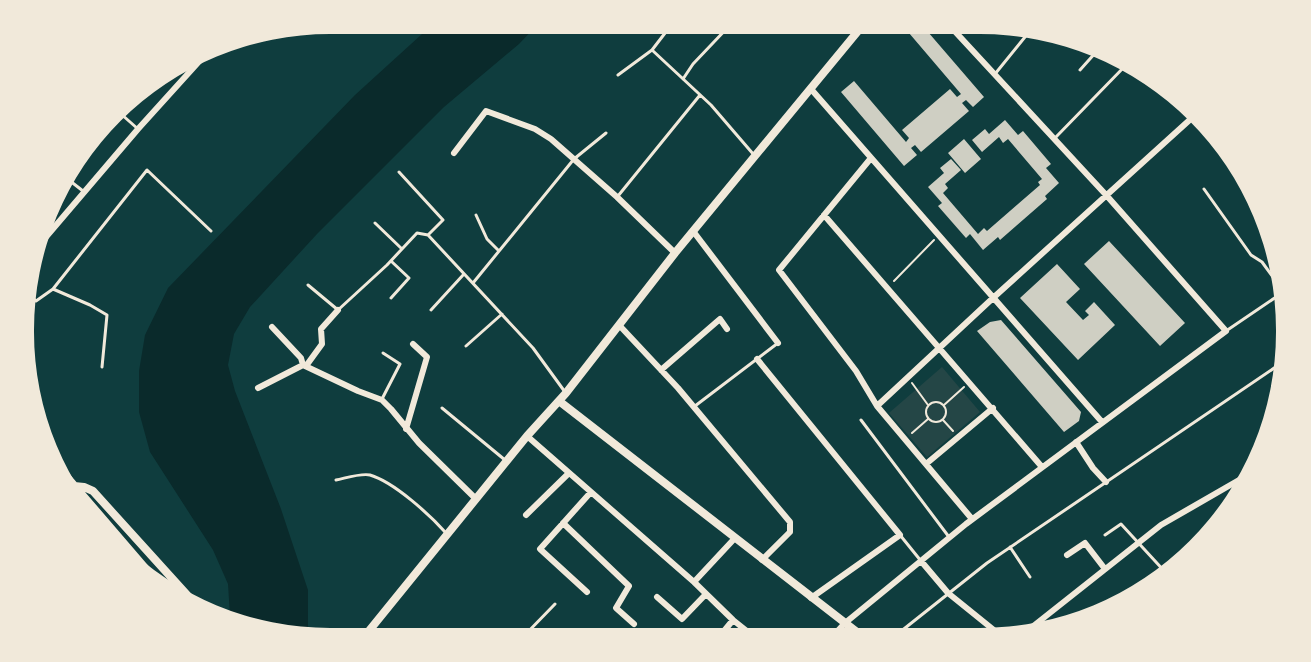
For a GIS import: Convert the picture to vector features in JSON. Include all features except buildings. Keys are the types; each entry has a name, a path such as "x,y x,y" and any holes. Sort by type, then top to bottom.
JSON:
{"main road":[{"path":"79,488 84,487 93,491 178,585"},
{"path":"99,514 124,544"}],"street":[{"path":"371,628 506,461 566,393 675,253 811,89 853,34"},
{"path":"840,628 972,519 1226,331 1107,196 956,34"},
{"path":"53,229 192,69"},
{"path":"811,89 1102,422"},
{"path":"454,153 486,111 535,129 551,139 617,197 675,253"},
{"path":"877,406 1189,120"},
{"path":"871,158 779,270 856,371 877,406 972,519"},
{"path":"824,215 1042,467"},
{"path":"693,231 778,343"},
{"path":"258,388 304,366 322,344 321,329 338,309"},
{"path":"661,370 720,319 727,329"},
{"path":"619,325 694,407 790,522 790,532 762,560"},
{"path":"272,327 300,358 304,366 358,392 381,400 406,429 476,499"},
{"path":"406,429 427,357 413,344"},
{"path":"757,360 900,535 812,598"},
{"path":"559,400 852,628"},
{"path":"926,464 993,408"},
{"path":"527,436 694,582 743,628"},
{"path":"1076,442 1093,468 1106,482"},
{"path":"526,515 569,473"},
{"path":"1039,622 1161,525 1235,482"},
{"path":"587,592 540,549 591,492"},
{"path":"563,523 629,586 616,608 634,624"},
{"path":"694,582 735,538"},
{"path":"1067,555 1085,543 1105,569"},
{"path":"921,561 948,593 991,627"},
{"path":"657,597 682,619 706,594"},
{"path":"726,628 733,620"}],"lane":[{"path":"618,75 652,50 664,34"},
{"path":"683,79 693,64 721,34"},
{"path":"994,74 1024,38"},
{"path":"652,50 700,95 756,156"},
{"path":"1080,69 1092,57"},
{"path":"1054,139 1121,70"},
{"path":"617,197 700,95"},
{"path":"125,118 138,129"},
{"path":"473,283 574,159 606,133"},
{"path":"36,301 53,289 147,170 211,231"},
{"path":"399,172 443,220 428,235"},
{"path":"74,183 84,192"},
{"path":"1204,189 1251,255 1262,262 1271,275"},
{"path":"476,214 488,239 499,251"},
{"path":"375,223 402,249"},
{"path":"308,285 338,309 391,261 417,233 428,235 532,348 566,393"},
{"path":"391,261 409,278 391,298"},
{"path":"431,310 464,274"},
{"path":"53,289 107,315 102,367"},
{"path":"1226,331 1275,298"},
{"path":"466,346 502,314"},
{"path":"694,407 778,343"},
{"path":"381,400 400,364 383,353"},
{"path":"905,628 1010,547 1274,368"},
{"path":"442,408 506,461"},
{"path":"861,420 949,537"},
{"path":"336,480 368,475 388,484 430,516 447,535"},
{"path":"1105,535 1121,524 1160,566"},
{"path":"900,535 921,561"},
{"path":"1010,547 1030,577"},
{"path":"532,628 555,604"}],"path":[{"path":"888,288 938,235"},
{"path":"909,377 928,405"},
{"path":"944,405 970,382"},
{"path":"937,402 944,405 946,411 943,420 933,422 928,419 925,412 928,405 937,402"},
{"path":"905,440 928,419"},
{"path":"943,420 958,437"}],"shaded area":[{"path":"422,34 528,34 444,107 317,234 250,307 234,334 228,365 235,391 281,509 308,590 308,627 292,625 230,610 228,584 213,550 150,452 139,412 139,371 145,335 168,288 355,95"},
{"path":"942,367 980,412 927,457 889,413"}]}
